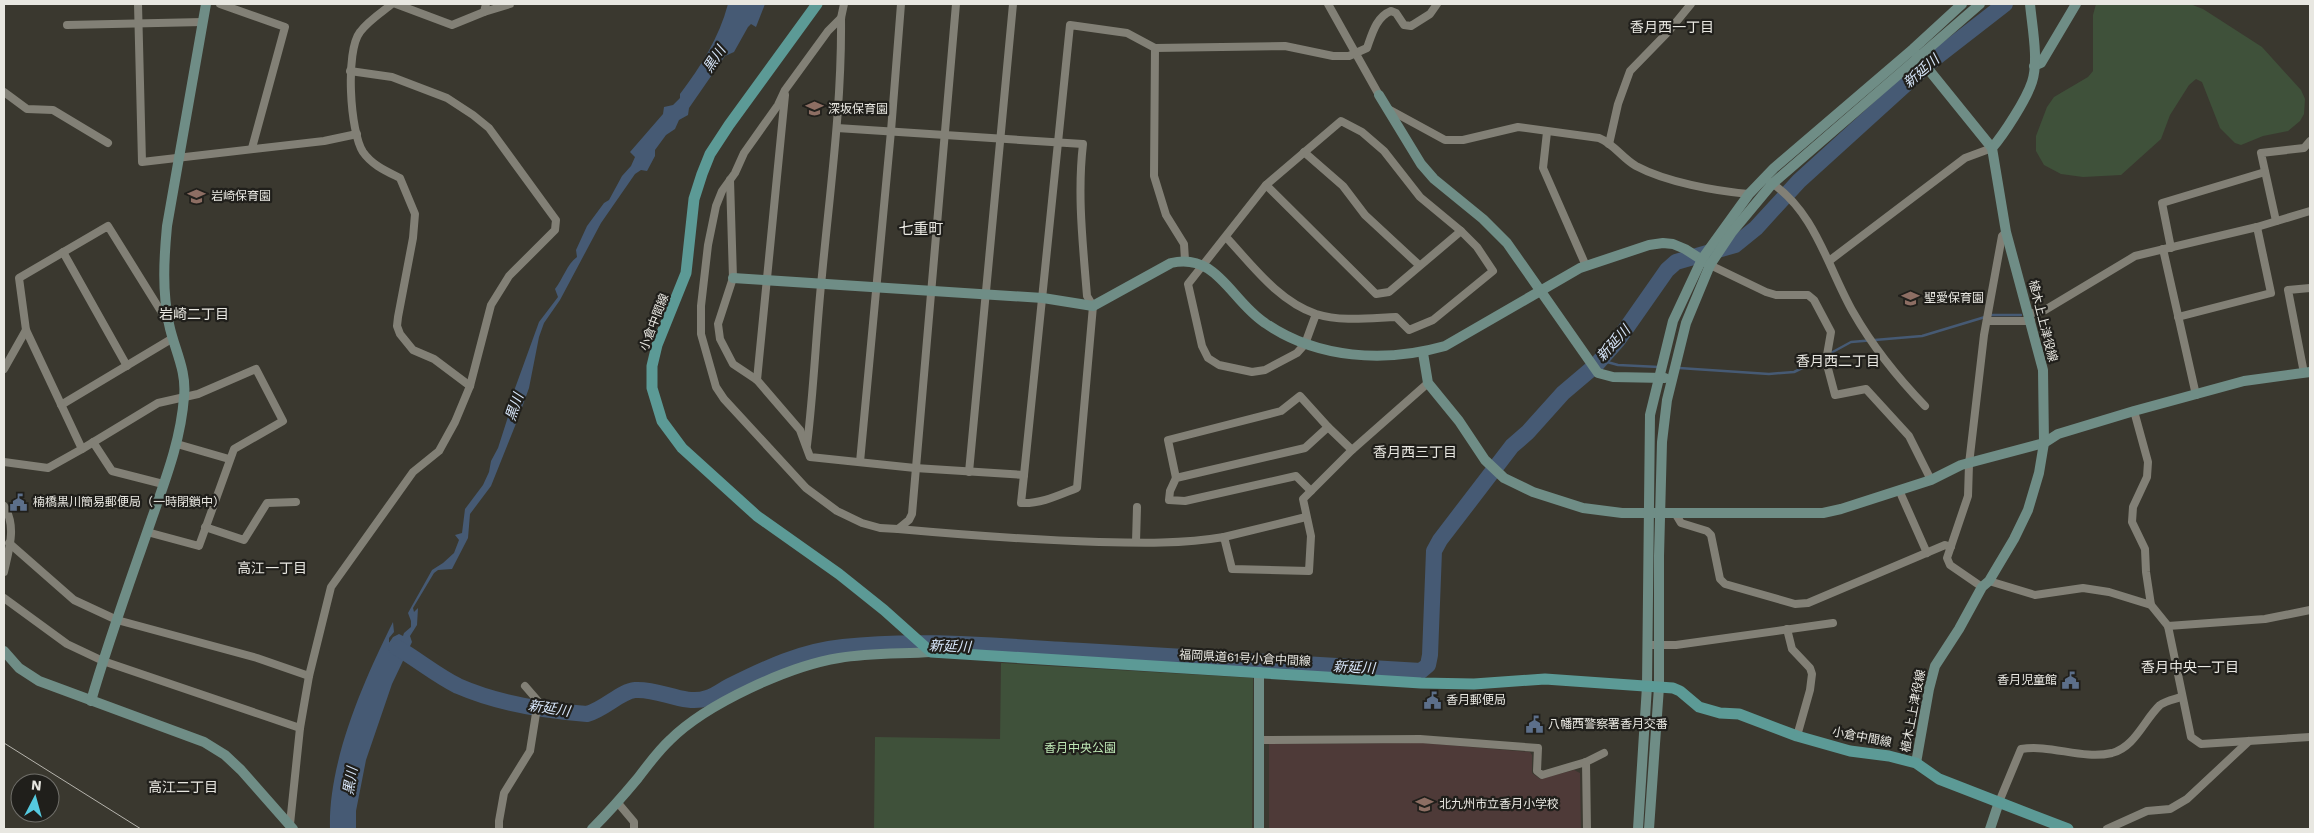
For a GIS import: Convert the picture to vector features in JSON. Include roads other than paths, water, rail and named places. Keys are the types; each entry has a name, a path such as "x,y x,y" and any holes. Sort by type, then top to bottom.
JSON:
{"main road":[{"name":"小倉中間線","path":"817,4 710,154 694,199 686,273 657,345 652,366 652,388 662,421 682,448 757,516 839,574 884,610 931,652"},
{"name":"福岡県道61号小倉中間線","path":"931,652 1445,684 1545,679 1647,686"},
{"name":"小倉中間線","path":"1647,686 1680,691 1699,707 1720,713 1739,714 1797,736 1850,751 1889,756 1916,763 1939,779 2068,829"}],"street":[{"path":"138,4 142,162 324,141 357,134"},
{"path":"91,701 177,444 185,380 169,325 165,300 164,260 167,226 206,4"},
{"path":"220,4 285,27 252,148"},
{"path":"470,386 434,359 413,350 400,334 397,326 398,317 413,238 415,214 400,178 377,167 362,151 357,134 350,71 352,54 359,32 394,4 452,25 510,4"},
{"path":"484,12 486,4"},
{"path":"807,445 837,128 841,18 844,4"},
{"path":"860,462 901,4"},
{"path":"898,529 910,520 912,514 956,4"},
{"path":"969,472 1013,4"},
{"path":"1328,4 1390,110 1411,150 1421,164 1434,179 1483,219 1507,243 1598,374 1613,377 1672,378"},
{"path":"837,128 891,131 1000,139 1057,142 1083,144 1080,175 1081,221 1087,296 1093,306 1077,488 1050,498 1021,503 1043,298 1057,142 1070,25 1127,33 1155,48 1285,46 1333,56 1349,56 1367,48 1374,27 1385,14 1391,11 1396,13 1404,25 1411,26 1430,14 1437,4"},
{"path":"1609,144 1618,104 1630,71 1668,32 1691,4"},
{"path":"1650,829 1659,687 1662,442 1672,378 1686,323 1706,262 1732,232 1768,181 1806,139 1913,49 1962,4"},
{"path":"1638,829 1647,686 1650,415 1673,321 1706,262 1749,194 1789,167 1980,4"},
{"path":"1829,261 1965,158 1992,148 2002,136 2032,82 2034,66 2030,4"},
{"path":"2034,66 2041,63 2076,4"},
{"path":"841,18 828,32 785,90 778,105 744,153 716,206 708,244 701,306 701,334 716,387 724,399 806,488 823,502 862,523 880,528 990,537 1193,542 1224,537 1306,517"},
{"path":"67,25 203,22"},
{"path":"1155,48 1154,176 1166,215 1184,244 1185,260"},
{"path":"1913,49 1992,148"},
{"path":"292,827 300,728 309,676 331,586 413,472 439,451 455,422 470,386 491,305 509,276 555,230 556,220 489,128 473,116 447,98 392,77 350,71"},
{"path":"757,380 785,90"},
{"path":"4,92 27,109 53,110 108,143"},
{"path":"1390,110 1444,140 1463,140 1518,127 1599,138 1634,165 1647,171 1716,191 1749,194"},
{"path":"1226,237 1276,291 1316,314 1356,319 1396,318 1410,330 1433,320 1493,271 1477,247 1420,197 1384,151 1362,132 1341,121 1266,185 1226,237 1205,265 1188,284 1202,346 1208,358 1219,365 1252,372 1265,370 1297,353 1304,344 1316,314"},
{"path":"1547,132 1543,168 1586,266"},
{"path":"2276,221 2261,153 2304,148 2310,141"},
{"name":"植木上上津役線","path":"1916,763 1935,666 2014,539 2028,510 2039,473 2044,443 2043,370 2006,232 1992,148"},
{"path":"1304,152 1343,186 1365,215 1419,265"},
{"path":"2196,395 2178,317 2162,202 2265,172"},
{"path":"730,180 733,278 718,324 720,339 733,364 757,380 800,430 810,456 915,468 1024,475"},
{"path":"1768,181 1792,199 1829,261 1852,310 1872,345 1925,406"},
{"path":"1266,185 1376,294 1389,292 1461,231"},
{"path":"1987,321 2030,317 2135,256 2257,227 2310,211"},
{"path":"82,449 26,330 19,278 108,226 169,325"},
{"path":"2178,317 2271,293 2257,227"},
{"path":"2006,232 2002,236 1987,321 1968,464 1968,496 1948,558 1950,565 1985,584 2035,595 2083,588 2109,592 2151,605"},
{"path":"733,278 1043,298 1093,306 1171,263 1185,260 1205,265 1250,312 1282,334 1304,344 1349,354 1389,356 1423,352 1445,346 1540,290 1586,266 1649,245 1663,243 1685,249 1706,262 1766,292 1776,295 1808,295 1814,300 1831,332 1826,361 1835,395 1866,389 1910,436 1931,480"},
{"path":"63,252 127,366"},
{"path":"1423,352 1428,382 1459,421 1485,460 1504,478 1533,492 1583,508 1648,513 1824,512 1841,509 1931,480 1968,464 2044,443 2058,434 2134,411 2244,381 2307,372 2288,290 2310,288"},
{"path":"4,370 26,330"},
{"path":"61,405 173,338"},
{"path":"4,462 48,468 158,403 198,394 256,369 283,421 234,448 199,546 147,532"},
{"path":"1224,537 1232,568 1309,571 1311,536 1304,499 1352,450 1428,382"},
{"path":"1311,491 1296,476 1185,501 1169,500 1170,491 1176,478 1168,440 1281,411 1300,396 1352,450"},
{"path":"2134,411 2148,462 2147,477 2133,507 2132,522 2145,550 2151,605 2168,626 2181,697 2191,738 2202,744 2310,737"},
{"path":"1176,478 1305,448 1328,427"},
{"path":"93,442 112,471 163,484"},
{"path":"177,444 229,459"},
{"path":"1900,490 1927,553"},
{"path":"205,527 244,540 267,503 296,502"},
{"path":"4,506 10,516 12,528 4,572"},
{"path":"1136,542 1137,507"},
{"path":"1675,513 1681,523 1707,531 1711,535 1720,579 1725,584 1795,604 1808,603 1945,545 1951,547"},
{"path":"4,526 12,528"},
{"path":"9,543 74,600 117,620 257,658 309,676"},
{"path":"4,598 67,644 103,661 300,728"},
{"path":"2168,626 2265,619 2310,610"},
{"path":"1648,645 1833,623"},
{"path":"1787,629 1792,649 1810,668 1812,674 1810,690 1797,736"},
{"path":"4,651 19,668 39,681 204,742 225,755 241,770 292,827"},
{"path":"592,829 618,803 668,741 698,716 727,700 800,668 820,662 865,655 931,652"},
{"path":"1258,829 1259,672"},
{"path":"499,829 498,821 504,793 530,751 538,701 525,686"},
{"path":"1990,829 2021,749 2037,746 2095,755 2113,753 2128,745 2161,704 2181,697"},
{"path":"1259,740 1420,739 1538,748 1537,771 1542,774 1586,762 1604,754"},
{"path":"2107,829 2147,810 2170,809 2187,799 2249,741"},
{"path":"1586,762 1587,829"},
{"path":"618,803 634,822 634,829"}],"water":[{"name":"黒川","path":"728,4 765,4 756,27 751,24 734,52 725,56 689,108 688,115 679,120 675,129 666,135 655,150 655,156 647,171 641,170 635,174 601,223 560,300 544,323 539,337 529,388 491,486 470,514 468,538 452,569 438,570 434,573 413,608 414,612 418,608 417,625 410,636 412,642 392,684 366,760 356,811 356,829 330,829 335,777 349,723 370,670 393,622 394,632 389,638 389,643 393,637 399,634 403,636 411,627 408,613 432,570 454,553 459,540 455,535 462,533 465,509 483,485 489,472 491,461 498,448 513,401 514,391 539,322 558,297 555,289 570,264 577,257 576,250 587,226 604,203 609,200 622,176 631,166 635,157 630,152 663,114 664,107 673,105 680,98 680,94 702,62 714,40"}],"waterway":[{"name":"新延川","path":"396,647 450,682 473,692 505,702 555,711 587,714 594,712 624,693 635,690 699,700 713,696 757,673 799,656 828,649 873,644 963,644 1421,671 1428,665 1430,655 1434,551 1440,540 1512,446 1528,432 1563,393 1596,365 1618,340 1667,270 1676,262 1735,245 1756,228 1799,181 1929,63 2005,4"},
{"path":"1990,315 2021,315"},
{"path":"1829,354 1851,342 1922,336 1985,317"},
{"path":"1679,368 1769,374 1794,372 1825,357"},
{"path":"1600,360 1618,365 1659,367"}],"tram line":[{"path":"4,743 141,829"}],"place":[{"name":"深坂保育園","path":"814,109"},
{"name":"岩崎保育園","path":"197,196"},
{"name":"聖愛保育園","path":"1910,298"},
{"name":"楠橋黒川簡易郵便局（一時閉鎖中）","path":"19,502"},
{"name":"香月児童館","path":"2071,680"},
{"name":"香月郵便局","path":"1432,700"},
{"name":"八幡西警察署香月交番","path":"1534,724"},
{"name":"北九州市立香月小学校","path":"1425,804"}],"district":[{"name":"香月西一丁目","path":"1672,27"},
{"name":"七重町","path":"921,229"},
{"name":"岩崎二丁目","path":"194,314"},
{"name":"香月西二丁目","path":"1838,361"},
{"name":"香月西三丁目","path":"1415,452"},
{"name":"高江一丁目","path":"272,568"},
{"name":"香月中央一丁目","path":"2190,667"},
{"name":"高江二丁目","path":"183,787"}],"park label":[{"name":"香月中央公園","path":"1080,748"}]}
